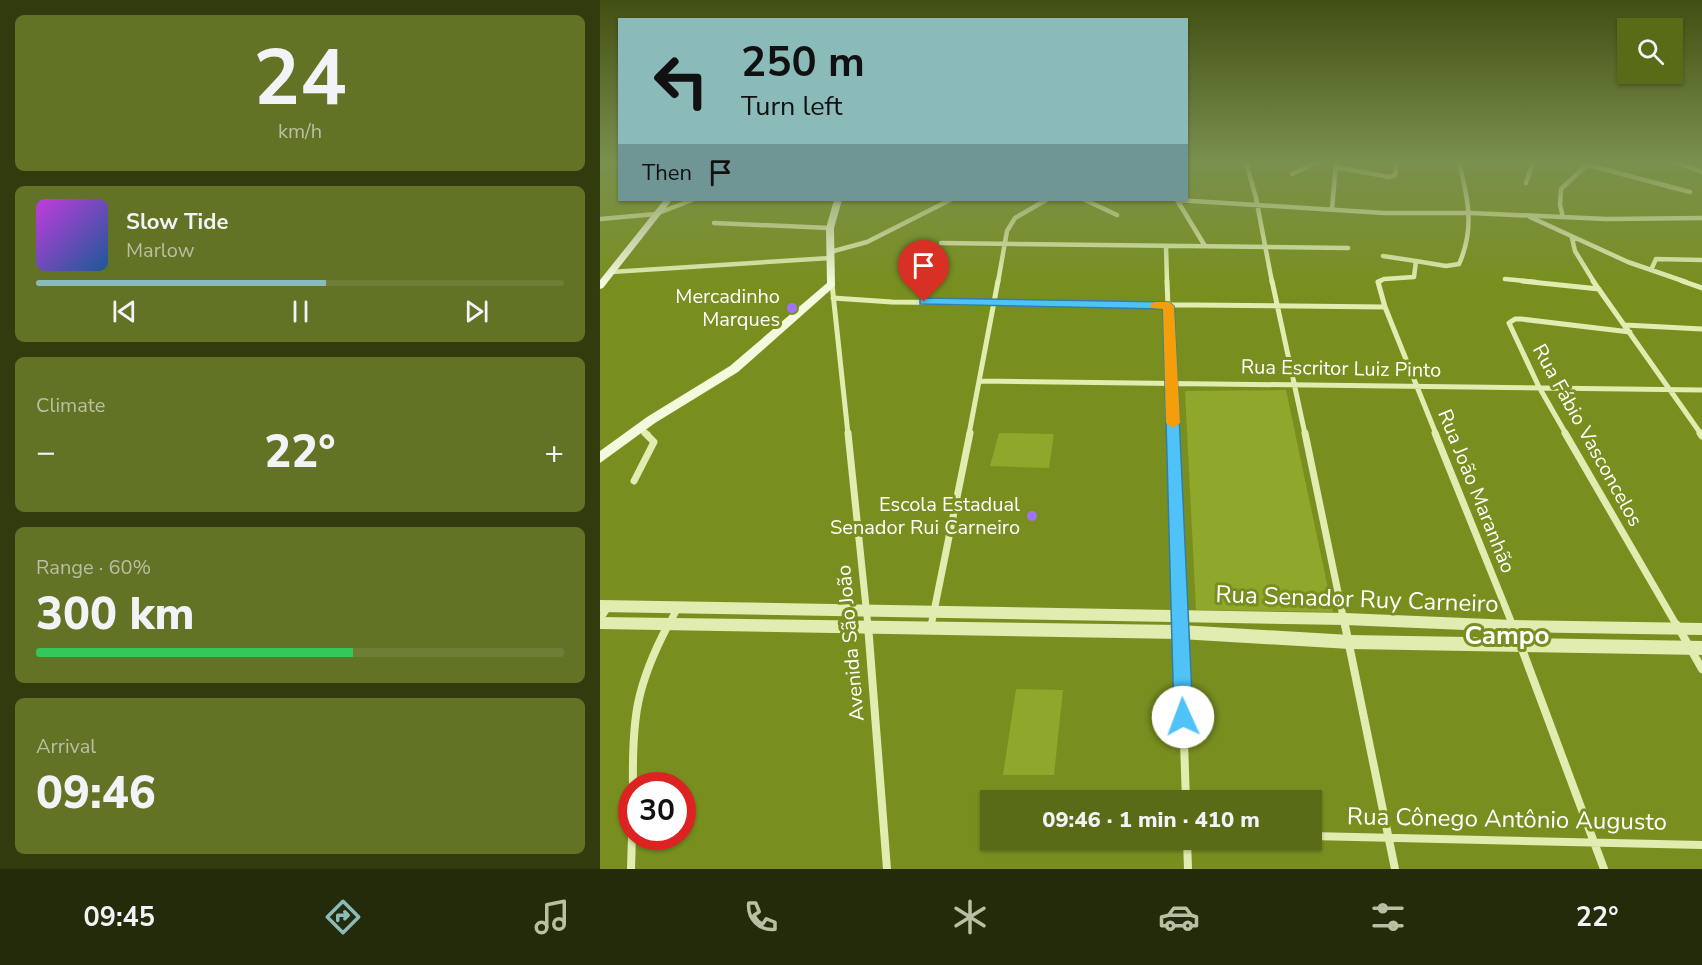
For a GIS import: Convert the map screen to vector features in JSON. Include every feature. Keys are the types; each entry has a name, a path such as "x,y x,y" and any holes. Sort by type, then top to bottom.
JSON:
{"main road":[{"path":"600,286 666,203"},
{"name":"Avenida São João","path":"832,284 830,228 837,203"},
{"path":"600,458 639,429 734,369 832,284"}],"street":[{"path":"600,219 656,214 685,203"},
{"path":"611,272 830,255 867,242 945,203"},
{"path":"930,629 980,381 1007,231 1015,219 1042,203"},
{"path":"1091,203 1117,214"},
{"path":"1179,203 1205,246"},
{"path":"1218,203 1391,213 1471,213 1635,220 1702,218"},
{"path":"1332,203 1332,209"},
{"path":"1383,256 1452,267 1459,264 1470,240 1471,213 1469,203"},
{"path":"1559,203 1563,217"},
{"path":"1258,205 1276,306 1350,642 1395,869"},
{"path":"1527,216 1572,238 1702,288"},
{"path":"714,223 830,228"},
{"path":"1572,238 1578,258 1599,290 1702,436"},
{"path":"941,243 1348,248"},
{"path":"1167,246 1186,790"},
{"path":"1651,270 1656,259 1702,260"},
{"name":"Rua João Maranhão","path":"1416,261 1414,277 1384,279 1378,282 1385,308 1513,626 1605,869"},
{"path":"1505,279 1599,290"},
{"name":"Avenida São João","path":"832,284 867,611 887,869"},
{"path":"833,298 993,303 1385,308"},
{"name":"Rua Fábio Vasconcelos","path":"1630,332 1521,319 1511,320 1509,326 1539,387 1679,629 1696,648 1702,669"},
{"path":"1625,325 1702,329"},
{"name":"Rua Escritor Luiz Pinto","path":"980,381 1702,390"},
{"path":"634,480 654,442 649,435 639,429"},
{"path":"600,621 604,606"},
{"name":"Rua Senador Ruy Carneiro","path":"604,606 1345,619 1513,626 1702,629"},
{"path":"634,772 636,705 648,666 678,606"},
{"path":"1081,631 1082,615"},
{"name":"Rua Senador Ruy Carneiro","path":"600,621 867,628 1180,632 1350,642 1696,648"},
{"name":"Rua Cônego Antônio Augusto","path":"1322,836 1702,845"},
{"path":"631,869 632,850"},
{"path":"1187,850 1188,869"}],"green space":[{"path":"1286,390 1333,612 1196,610 1185,391"},
{"path":"999,433 1054,434 1049,468 990,466"},
{"path":"1016,689 1063,690 1054,775 1003,775"}],"slow traffic":[{"path":"1155,305 1169,306 1173,423"}],"place":[{"name":"Mercadinho Marques","path":"792,308"},
{"name":"Escola Estadual Senador Rui Carneiro","path":"1032,516"}],"district":[{"name":"Campo","path":"1507,635"}],"route":[{"path":"924,302 1169,306 1183,717"}]}
